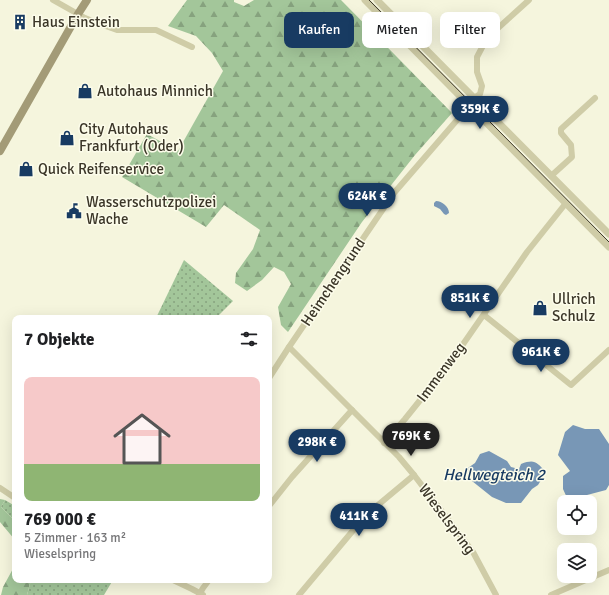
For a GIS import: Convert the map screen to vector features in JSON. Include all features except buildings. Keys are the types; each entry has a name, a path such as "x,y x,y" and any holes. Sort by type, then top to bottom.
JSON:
{"main road":[{"path":"0,151 87,0"}],"street":[{"path":"53,0 78,14 117,30 156,30 192,46"},
{"path":"365,0 609,247"},
{"path":"377,0 609,234"},
{"path":"474,98 480,94 482,86 477,72 476,57 487,38 529,0"},
{"path":"551,176 572,157 571,145 561,133 561,129 595,98"},
{"name":"Heimchengrund","path":"272,373 394,193 470,105"},
{"name":"Immenweg","path":"384,443 444,371 527,252 566,203"},
{"path":"484,315 571,385 609,350"},
{"name":"Wieselspring","path":"289,347 399,457 474,552 496,595"},
{"path":"272,502 292,477 352,410"},
{"path":"299,595 366,515 414,475"},
{"path":"0,488 12,496"},
{"path":"551,595 609,570"},
{"path":"179,583 201,594 207,583"}],"green space":[{"path":"187,0 234,0 234,2 244,6 254,0 341,0 353,12 284,12 284,48 354,48 354,13 362,21 362,48 388,48 452,113 415,155 362,222 288,332 281,325 278,307 291,284 284,272 274,267 262,280 247,291 235,283 236,273 253,249 260,230 224,205 206,227 122,177 147,134 178,151 223,71 212,53 196,36 168,26"},
{"path":"184,260 233,301 219,315 157,315"},
{"path":"0,499 5,500 1,507 12,518 12,536 0,522"},
{"path":"5,500 12,504 12,518 1,507"},
{"path":"12,570 12,583 30,583 27,595 1,595 3,587"},
{"path":"30,583 111,583 104,595 27,595"}],"water":[{"path":"436,201 445,205 449,213 446,215 434,206"},
{"path":"573,425 585,429 599,429 609,444 609,485 606,490 587,495 566,495 563,489 563,476 570,471 558,455 565,432"},
{"name":"Hellwegteich 2","path":"489,451 507,461 511,467 519,469 521,464 535,462 546,472 538,485 532,489 521,503 506,503 492,497 472,481 472,473 465,470 475,463 480,454"}],"tram line":[{"path":"369,0 609,242"}],"place":[{"name":"Haus Einstein","path":"20,22"},
{"name":"Autohaus Minnich","path":"85,91"},
{"name":"City Autohaus Frankfurt (Oder)","path":"67,138"},
{"name":"Quick Reifenservice","path":"26,169"},
{"name":"Wasserschutzpolizei Wache","path":"74,211"},
{"name":"Ullrich Schulz","path":"540,308"}]}
